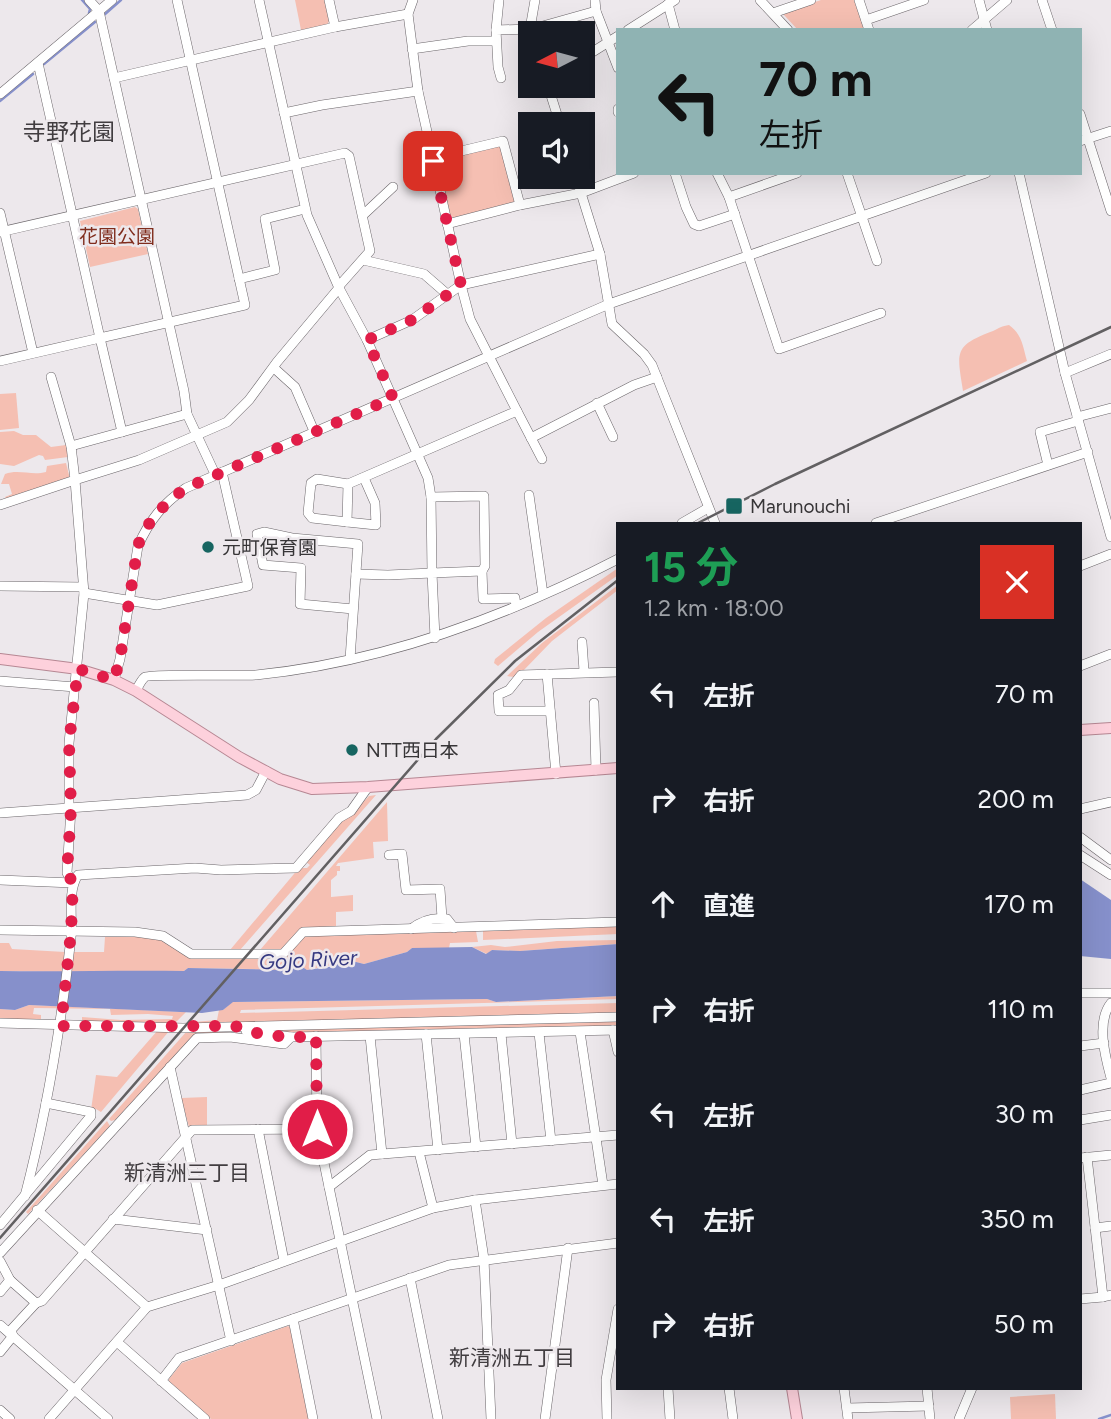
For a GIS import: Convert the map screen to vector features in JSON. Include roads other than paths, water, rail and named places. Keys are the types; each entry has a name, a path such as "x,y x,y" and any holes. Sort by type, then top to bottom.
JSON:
{"main road":[{"path":"0,659 78,669 114,680 266,771 298,786 313,789 368,788 616,768"},
{"path":"1082,730 1111,728"},
{"path":"792,1390 797,1419"}],"street":[{"path":"0,586 84,590 157,605 248,586 219,473 187,414 99,11 89,0"},
{"path":"0,94 112,0"},
{"path":"0,361 245,304 177,0"},
{"path":"258,0 305,209 339,287 367,340 430,485 435,638"},
{"path":"329,0 335,27"},
{"path":"413,0 408,14 418,91 470,319 542,459"},
{"path":"499,0 495,41 501,78"},
{"path":"533,21 535,0"},
{"path":"595,0 596,11 616,63"},
{"path":"760,0 786,28"},
{"path":"773,13 811,0"},
{"path":"859,0 868,28"},
{"path":"866,20 924,0"},
{"path":"979,0 986,25"},
{"path":"986,25 1007,0"},
{"path":"1042,0 1051,28"},
{"path":"631,28 672,2 675,28"},
{"path":"564,21 596,11"},
{"path":"114,78 335,27 408,14"},
{"path":"496,30 518,31"},
{"path":"595,50 616,37"},
{"path":"412,49 468,41 495,41"},
{"path":"38,62 122,432"},
{"path":"284,113 418,91"},
{"path":"1111,131 1084,140 1111,211"},
{"path":"432,158 503,141 520,205"},
{"path":"0,505 139,460 226,422 249,400 277,362 370,251 349,156 345,153 2,231"},
{"path":"447,224 581,193 629,175"},
{"path":"676,175 685,207 694,224 699,226 735,214"},
{"path":"718,175 735,214 779,349 881,313"},
{"path":"729,197 791,175"},
{"path":"848,175 877,261"},
{"path":"114,680 120,659 138,545 146,528 171,499 219,473 609,304 980,175"},
{"path":"1019,175 1065,373 1111,537"},
{"path":"363,215 393,187"},
{"path":"580,189 600,254 612,324 644,354 657,377 715,522"},
{"path":"239,279 275,270 265,219 305,209"},
{"path":"0,213 2,231 33,353"},
{"path":"367,340 412,320 461,285 600,254"},
{"path":"362,260 424,274 447,294"},
{"path":"1065,373 1111,354"},
{"path":"274,368 295,387 314,431"},
{"path":"51,377 71,446 83,561 84,590 78,669 69,743 67,873 73,883"},
{"path":"531,438 634,384 657,377"},
{"path":"597,403 613,437"},
{"path":"1048,465 1040,432 1111,408"},
{"path":"364,478 375,503 376,525 312,518 307,513 311,483 317,479 348,484 517,411"},
{"path":"71,446 187,414"},
{"path":"880,522 1088,452"},
{"path":"347,522 348,484"},
{"path":"529,495 543,594"},
{"path":"431,497 484,496 483,599 515,598 516,606"},
{"path":"684,522 708,508"},
{"path":"264,565 257,534 358,544 350,659"},
{"path":"1082,565 1111,554"},
{"path":"136,691 145,677 153,675 251,675 307,669 395,650 435,638 516,606 616,560"},
{"path":"243,565 301,568 300,604 353,609"},
{"path":"356,574 482,571"},
{"path":"582,642 584,671"},
{"path":"1082,665 1111,654"},
{"path":"550,711 499,711 499,693 509,690 521,675 616,672"},
{"path":"547,674 556,774"},
{"path":"0,681 75,687"},
{"path":"594,703 596,770"},
{"path":"0,813 247,795 256,790 266,771"},
{"path":"25,1196 62,1023 73,883 78,875 296,868 339,818 351,811 368,788"},
{"path":"1082,809 1111,802"},
{"path":"1082,838 1111,860"},
{"path":"1082,853 1111,860"},
{"path":"389,855 402,854 406,890 440,889 442,918"},
{"path":"1082,854 1111,875"},
{"path":"0,880 73,883"},
{"path":"409,930 418,923 442,918 447,919 454,929"},
{"path":"0,930 71,935 155,934 191,954 282,954 303,932 616,922"},
{"path":"1082,993 1111,993"},
{"path":"1082,1090 1111,1083 1104,1052 1109,1008"},
{"path":"0,1023 235,1026 616,1017"},
{"path":"235,1026 246,1031 291,1037 615,1030"},
{"path":"580,1032 603,1185"},
{"path":"539,1033 551,1141"},
{"path":"426,1034 439,1150"},
{"path":"464,1034 476,1147"},
{"path":"501,1034 512,1144"},
{"path":"370,1035 382,1154"},
{"path":"0,1253 197,1038 230,1037 284,1044 291,1037"},
{"path":"316,1037 317,1129 377,1419"},
{"path":"1082,1046 1104,1043"},
{"path":"170,1068 231,1341"},
{"path":"0,1225 92,1112 46,1102"},
{"path":"1082,1120 1111,1115"},
{"path":"258,1129 284,1261"},
{"path":"13,1336 11,1329 36,1303 43,1301 192,1130 317,1129"},
{"path":"329,1187 370,1155 616,1135"},
{"path":"419,1152 433,1209"},
{"path":"1082,1299 1107,1296 1083,1158 1111,1156"},
{"path":"49,1419 147,1307 219,1285 339,1240 433,1209 475,1200 616,1184"},
{"path":"475,1200 484,1259 491,1419"},
{"path":"37,1210 147,1307"},
{"path":"113,1219 207,1230"},
{"path":"1095,1228 1111,1226"},
{"path":"161,1381 179,1358 449,1265 616,1243"},
{"path":"545,1419 568,1248"},
{"path":"0,1261 10,1280 36,1303"},
{"path":"410,1278 438,1419"},
{"path":"0,1292 10,1280"},
{"path":"293,1319 313,1419"},
{"path":"607,1419 606,1380 616,1321"},
{"path":"0,1325 108,1419"},
{"path":"0,1352 13,1336"},
{"path":"117,1342 205,1419"},
{"path":"668,1390 670,1419"},
{"path":"729,1390 733,1419"},
{"path":"844,1390 848,1419"},
{"path":"927,1390 930,1419"},
{"path":"959,1419 971,1390"},
{"path":"847,1408 929,1406"},
{"path":"0,1410 10,1419"}],"water":[{"path":"1082,880 1111,900 1111,959 1082,956"},
{"path":"616,944 616,996 496,1002 487,999 233,1002 223,1010 202,1013 29,1005 15,1010 0,1009 0,971 184,971 188,968 290,970 301,966 307,970 335,966 340,962 364,964 407,952 412,948 472,947 486,954 492,950 520,951"}],"waterway":[{"path":"82,0 90,9 89,13"},
{"path":"104,15 121,0"},
{"path":"44,64 95,22"},
{"path":"0,101 33,74"},
{"path":"1099,1419 1111,1415"}],"railway":[{"path":"700,522 775,484 1111,327"},
{"path":"0,1238 436,739 515,661 616,582"}],"place":[{"name":"Marunouchi","path":"734,506"},
{"name":"元町保育園","path":"208,547"},
{"name":"NTT西日本","path":"352,750"}],"district":[{"name":"寺野花園","path":"69,132"},
{"name":"新清洲三丁目","path":"187,1173"},
{"name":"新清洲五丁目","path":"512,1358"}],"park label":[{"name":"花園公園","path":"117,236"}],"water label":[{"name":"Gojo River","path":"308,960"}]}
